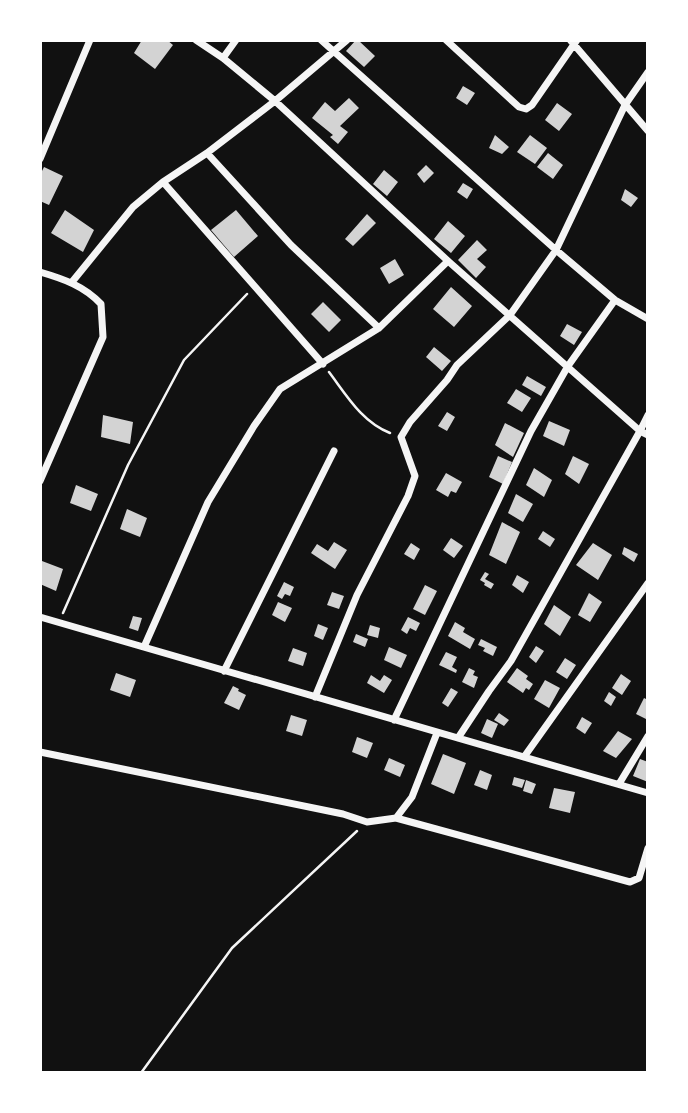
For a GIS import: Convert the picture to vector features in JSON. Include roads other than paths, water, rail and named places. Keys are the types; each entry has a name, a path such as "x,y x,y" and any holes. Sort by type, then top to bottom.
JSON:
{"street":[{"path":"40,159 90,40"},
{"path":"196,40 223,58 275,101 448,261 644,433"},
{"path":"223,58 236,40"},
{"path":"321,40 556,250 615,300 648,319"},
{"path":"72,282 133,207 275,101 347,40"},
{"path":"446,40 519,107 526,108 532,105 574,41 648,131"},
{"path":"315,697 356,594 408,496 415,476 401,438 410,422 457,365 510,315 556,250 625,105 648,72"},
{"path":"207,153 291,245 379,328"},
{"path":"163,182 323,364"},
{"path":"144,647 208,502 280,389 379,328 448,261"},
{"path":"40,272 72,282 101,304 103,337 40,481"},
{"path":"394,720 531,431 568,366 615,300"},
{"path":"458,738 511,662 644,433 648,415"},
{"path":"224,671 334,451"},
{"path":"524,757 648,583"},
{"path":"40,617 648,793"},
{"path":"396,818 412,797 438,733"},
{"path":"619,784 648,736"},
{"path":"40,752 344,814 367,822 396,818 630,882 639,878 648,848"}]}
